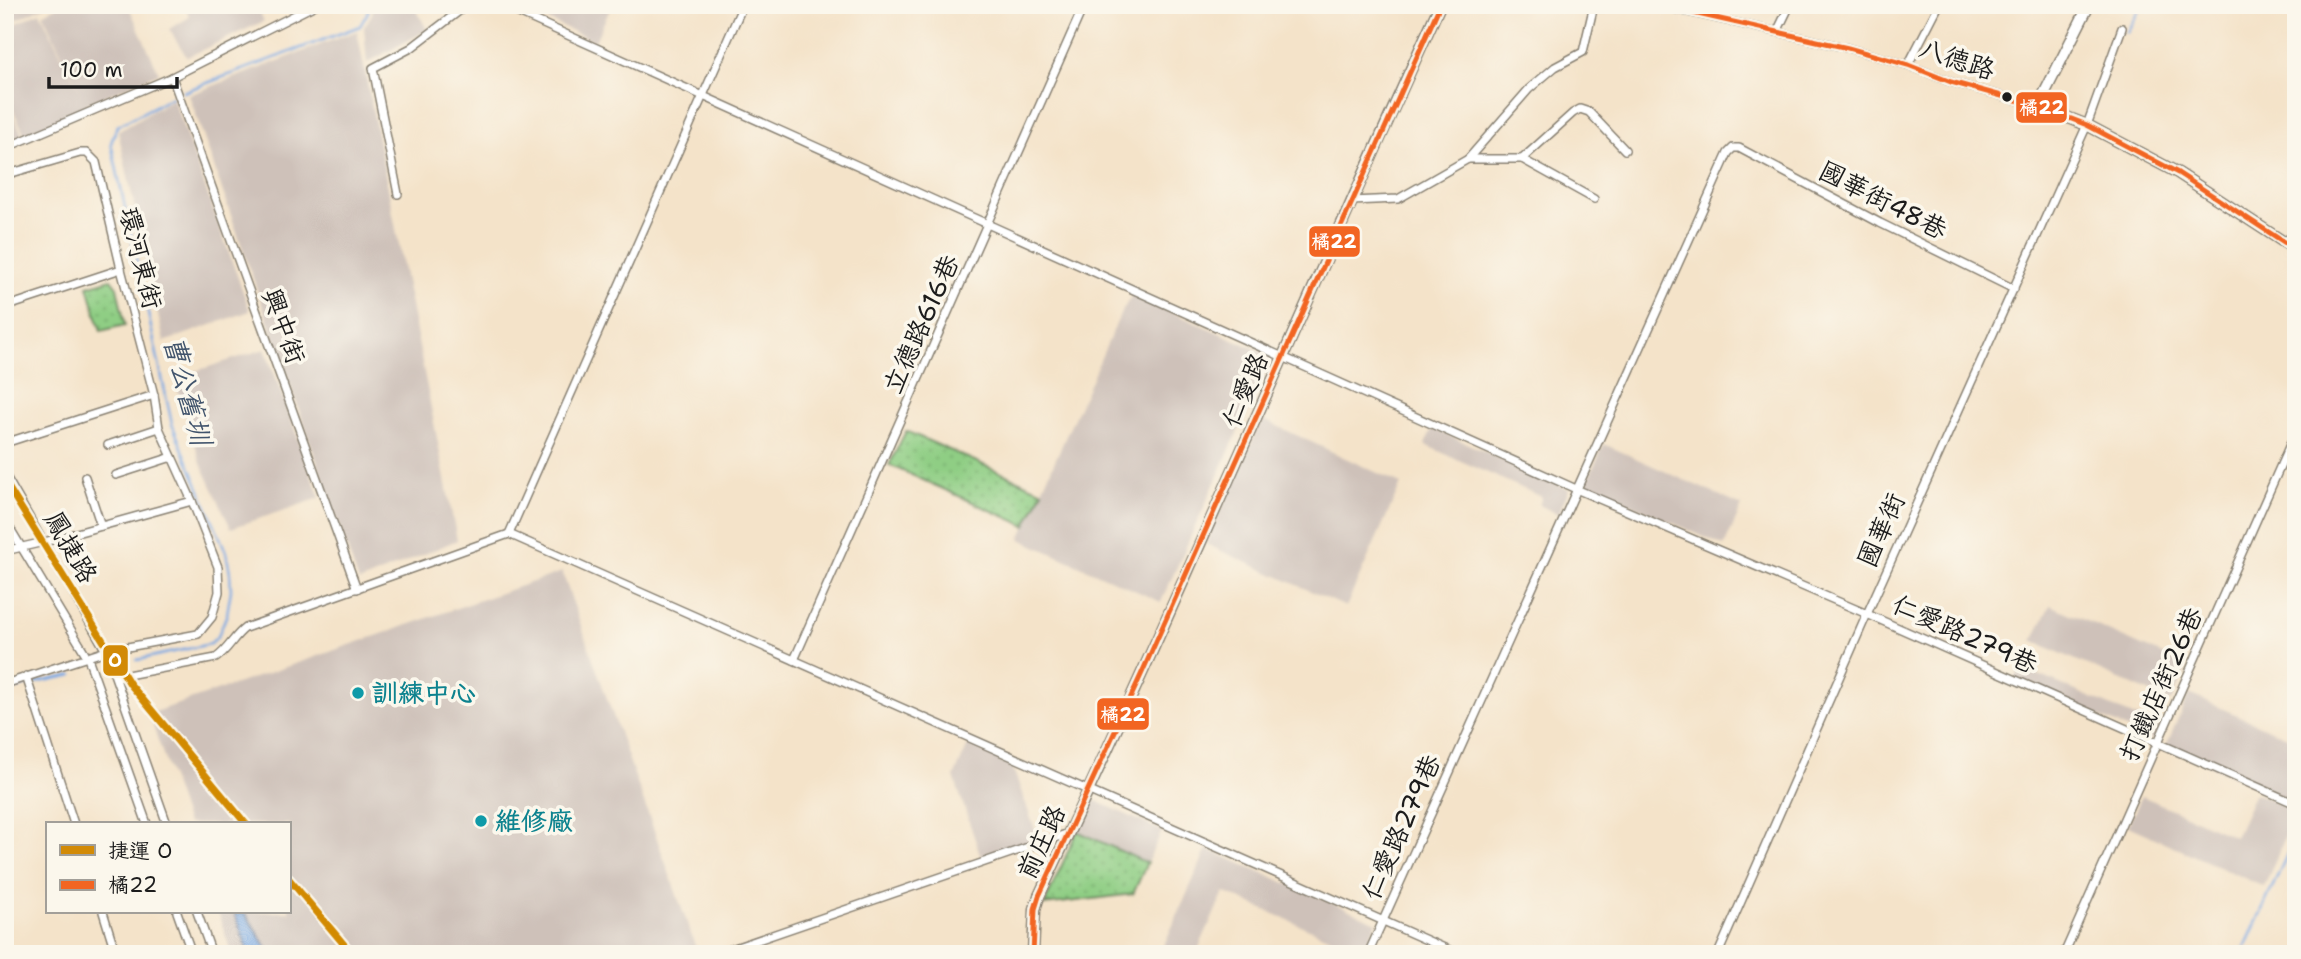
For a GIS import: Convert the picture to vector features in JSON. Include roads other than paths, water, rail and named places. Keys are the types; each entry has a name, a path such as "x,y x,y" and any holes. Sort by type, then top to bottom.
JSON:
{"street":[{"path":"5,148 172,77 315,5"},
{"path":"398,194 373,68 411,48 467,5"},
{"name":"仁愛路279巷","path":"501,5 1576,489 1867,614 2296,804"},
{"path":"509,534 743,5"},
{"name":"立德路616巷","path":"794,660 1084,5"},
{"name":"仁愛路","path":"1087,791 1237,465 1350,201 1440,5"},
{"path":"1350,201 1398,199 1468,159 1530,89 1555,67 1583,52 1594,5"},
{"name":"八德路","path":"1657,5 1908,65 1951,82 2038,106 2087,125 2178,173 2296,250"},
{"path":"1777,32 1790,5"},
{"path":"1908,65 1939,5"},
{"path":"2038,106 2089,5"},
{"name":"國華街","path":"1718,954 1867,614 2087,125 2122,28"},
{"name":"興中街","path":"172,77 357,589"},
{"path":"1522,159 1580,109 1589,113 1625,150"},
{"name":"仁愛路279巷","path":"1368,954 1728,153 1733,148"},
{"name":"國華街48巷","path":"1733,148 1739,148 1878,222 2014,289"},
{"name":"環河東街","path":"5,175 80,153 93,156 159,428 218,567 219,592 212,617 198,634 106,651 28,681 5,684"},
{"path":"1468,159 1522,159 1594,199"},
{"path":"2284,241 2296,235"},
{"path":"5,307 121,269"},
{"path":"5,443 153,395"},
{"path":"108,445 159,428"},
{"name":"打鐵店街26巷","path":"2064,954 2296,431"},
{"path":"116,475 172,457"},
{"name":"鳳捷路","path":"5,475 106,651 166,822"},
{"path":"85,477 101,526"},
{"path":"5,551 192,501"},
{"name":"鳳捷路","path":"5,520 88,658 146,822"},
{"path":"117,677 216,659 229,649 237,634 245,628 509,534 1458,954"},
{"path":"28,681 73,822"},
{"name":"前庄路","path":"1032,954 1035,909 1087,791"},
{"path":"717,954 1069,833"},
{"path":"104,914 116,954"},
{"path":"178,914 192,954"},
{"path":"198,914 212,954"}],"water":[{"path":"235,914 245,914 271,954 249,954"}],"waterway":[{"name":"曹公舊圳","path":"183,92 360,26 368,12 368,5"},
{"path":"2127,32 2142,5"},
{"name":"曹公舊圳","path":"137,660 210,644 218,636 227,614 231,590 226,552 172,424 111,143 117,126 172,97"},
{"name":"曹公舊圳","path":"5,693 25,685 73,675"},
{"path":"2242,954 2296,835"}],"metro line":[{"name":"O","path":"5,482 130,684 244,822"},
{"name":"O","path":"290,880 352,954"}],"place":[{"name":"訓練中心","path":"358,693"},
{"name":"維修廠","path":"481,821"}]}
